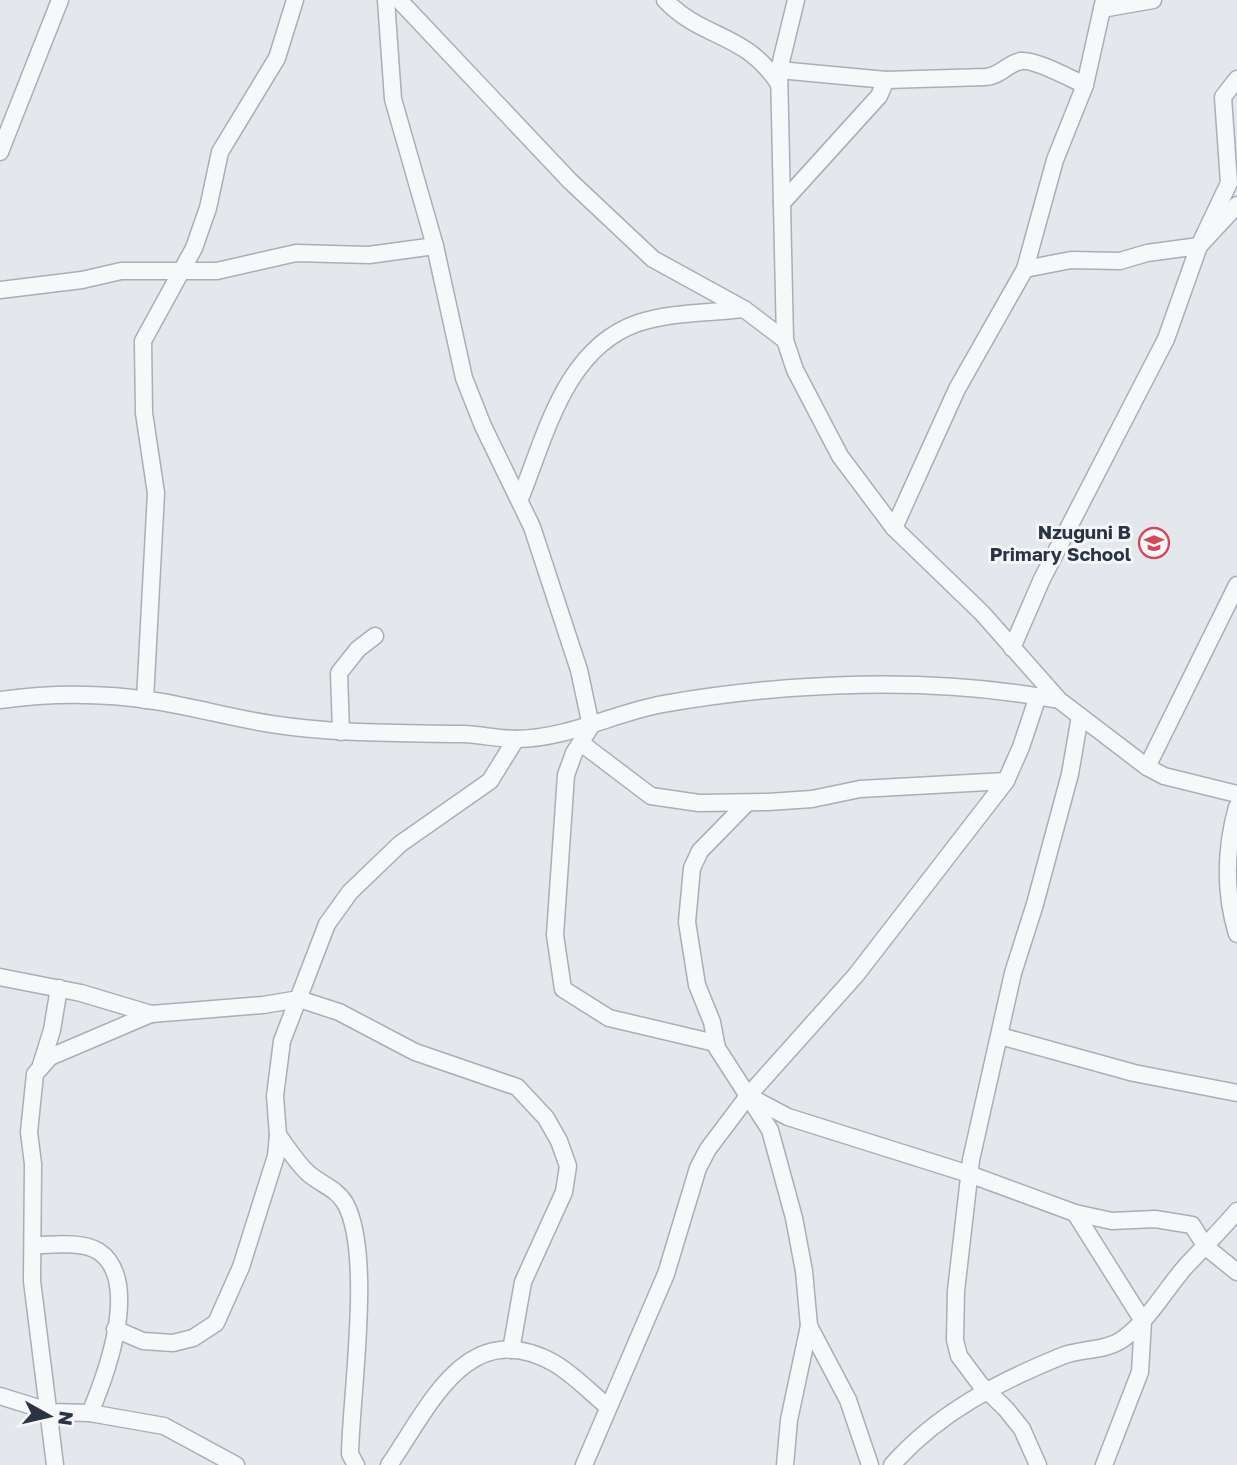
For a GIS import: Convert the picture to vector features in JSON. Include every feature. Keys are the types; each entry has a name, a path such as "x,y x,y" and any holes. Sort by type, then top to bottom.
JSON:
{"street":[{"path":"0,152 60,0"},
{"path":"145,700 156,493 144,413 142,350 145,335 199,236 220,152 277,58 295,0"},
{"path":"386,0 393,99 435,246 464,378 482,426 520,499 561,614 592,726 573,752 566,775 555,935 563,989 609,1018 715,1043"},
{"path":"399,0 570,181 653,259 744,309 785,340"},
{"path":"665,0 687,20 738,42 779,77 886,80 994,76 1020,61 1030,62 1085,85"},
{"path":"796,0 779,77 785,340 795,370 840,456 894,528 982,613 1059,700 1147,767 1164,776 1237,794"},
{"path":"894,528 957,389 1025,269 1055,160 1085,85 1103,5 1153,0"},
{"path":"1012,648 1042,579 1166,339 1199,246 1229,183 1223,97 1237,79"},
{"path":"782,203 879,96 886,80"},
{"path":"1025,269 1071,260 1120,261 1147,253 1199,246 1237,205"},
{"path":"0,290 82,281 121,271 217,271 296,253 369,255 435,246"},
{"path":"520,499 570,378 594,348 639,323 744,309"},
{"path":"1147,767 1237,585"},
{"path":"341,732 339,673 358,649 374,636"},
{"path":"0,700 44,694 145,700 271,724 341,732 469,734 516,739 547,737 592,726 647,707 718,695 816,685 901,686 1038,696 1059,700"},
{"path":"584,1465 666,1274 698,1168 720,1130 856,975 1006,781 1038,696"},
{"path":"1038,1465 1022,1429 962,1362 955,1340 956,1292 969,1174 1013,973 1035,904 1070,774 1080,716"},
{"path":"115,1329 143,1341 173,1343 193,1338 216,1323 241,1267 272,1168 278,1135 275,1096 278,1061 320,938 350,892 400,844 483,787 516,739"},
{"path":"581,743 651,796 699,803 812,799 860,789 1006,781"},
{"path":"747,803 700,851 689,887 687,922 697,985 712,1023 715,1043 769,1130 789,1195 804,1271 808,1326 789,1420 785,1465"},
{"path":"1237,807 1229,840 1227,895 1237,934"},
{"path":"0,977 59,988 150,1014"},
{"path":"41,1065 52,1030 59,988"},
{"path":"55,1465 51,1412 34,1312 30,1106 35,1074 50,1057 150,1014 263,1005 299,999 339,1012 415,1052 517,1087 546,1118 567,1158 567,1180 556,1211 526,1270 511,1350"},
{"path":"1000,1036 1134,1073 1237,1093"},
{"path":"748,1096 788,1117 969,1174 1075,1213 1112,1221 1149,1218 1186,1223 1195,1228 1206,1247 1237,1272"},
{"path":"278,1135 309,1174 344,1200 354,1220 358,1271 350,1454 356,1465"},
{"path":"892,1465 916,1440 986,1390 1065,1355 1104,1348 1122,1339 1143,1321 1237,1211"},
{"path":"1075,1213 1143,1321 1140,1372 1104,1465"},
{"path":"34,1245 88,1247 107,1259 120,1283 115,1329 104,1376 90,1413"},
{"path":"808,1326 852,1409 870,1465"},
{"path":"389,1465 460,1366 481,1353 511,1350 555,1363 608,1407"},
{"path":"0,1395 51,1412 90,1413 164,1426 236,1465"}],"place":[{"name":"Nzuguni B Primary School","path":"1154,543"}]}
